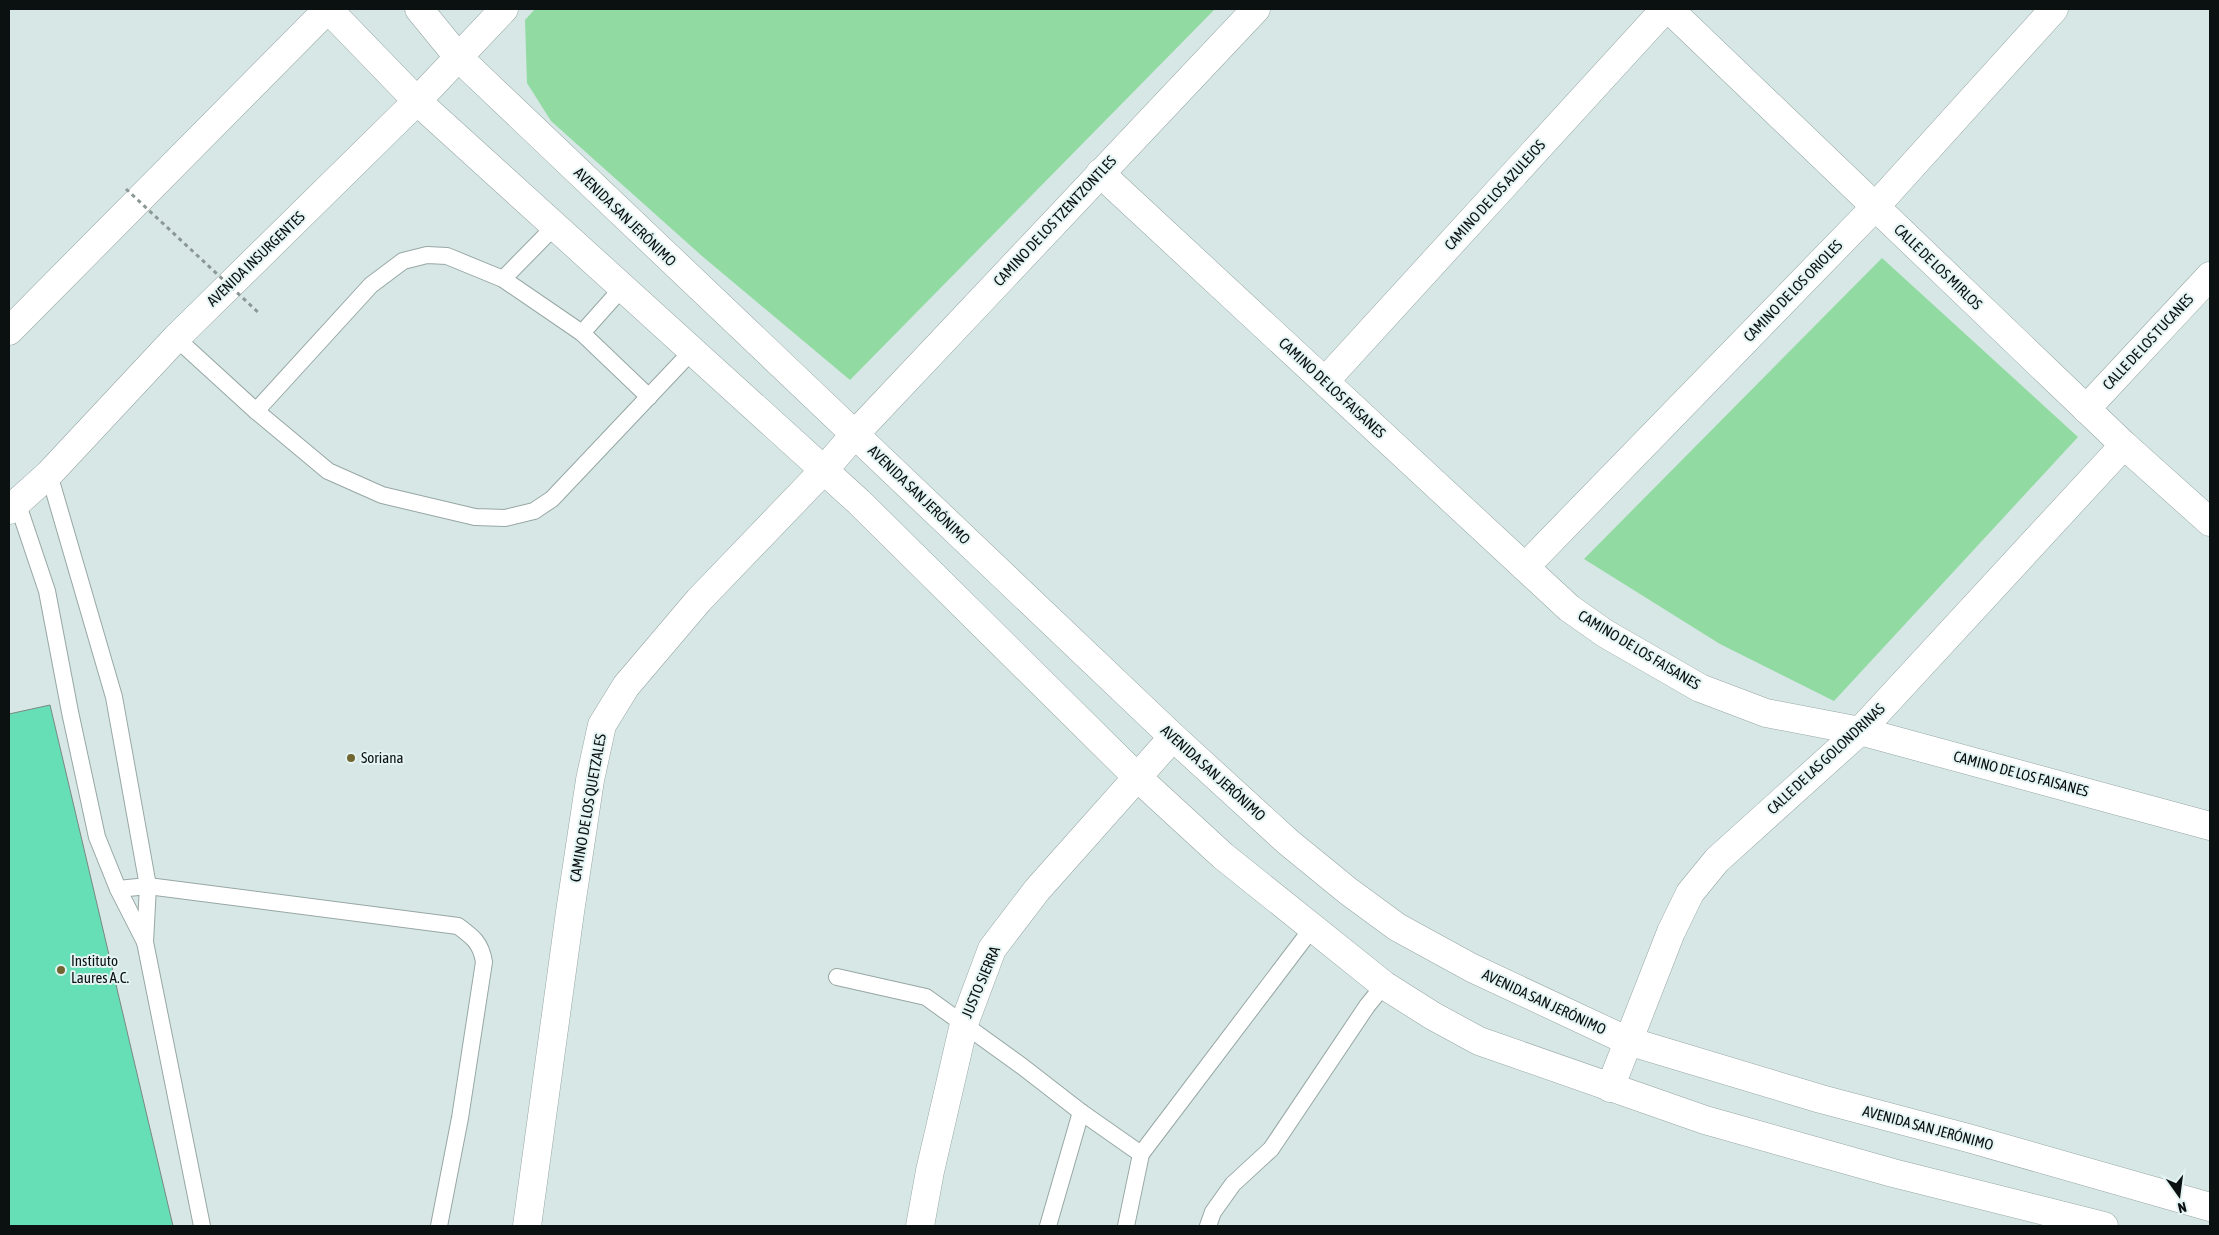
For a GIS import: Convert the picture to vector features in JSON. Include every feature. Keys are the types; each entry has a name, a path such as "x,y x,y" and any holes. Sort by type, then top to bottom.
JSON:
{"street":[{"path":"9,331 328,9 417,100 859,502 1137,777 1222,856 1384,985 1479,1041 1705,1120 1893,1173 2104,1226"},
{"name":"AVENIDA SAN JERÓNIMO","path":"418,9 459,58 1173,737 1288,842 1348,891 1397,926 1472,968 1628,1041 1821,1100 1968,1138 2210,1207"},
{"name":"AVENIDA INSURGENTES","path":"13,506 49,474 176,338 459,58 504,9"},
{"name":"CAMINO DE LOS TZENTZONTLES","path":"824,470 855,434 1256,9"},
{"name":"CAMINO DE LOS AZULEJOS","path":"1326,380 1665,9"},
{"name":"CALLE DE LOS MIRLOS","path":"1669,9 2086,409 2210,522"},
{"name":"CAMINO DE LOS ORIOLES","path":"1525,567 1875,207 2054,9"},
{"name":"CAMINO DE LOS FAISANES","path":"1100,173 1326,380 1569,608 1614,638 1700,688 1766,713 1860,731 2210,826"},
{"name":"CALLE DE LOS TUCANES","path":"2086,409 2210,276"},
{"name":"CALLE DE LAS GOLONDRINAS","path":"1610,1088 1671,932 1690,894 1717,860 1860,731 2124,445"},
{"name":"CAMINO DE LOS QUETZALES","path":"527,1226 580,846 590,780 602,725 626,686 699,600 824,470"},
{"name":"JUSTO SIERRA","path":"920,1226 930,1172 964,1024 992,949 1037,890 1173,737"}],"lane":[{"path":"503,279 554,226"},
{"path":"256,411 371,285 403,261 427,255 448,256 503,279 582,333 649,397"},
{"path":"582,333 622,287"},
{"path":"176,338 256,411 328,471 382,495 475,517 505,518 534,511 552,499 692,351"},
{"path":"49,474 114,697 148,886 145,942 202,1226"},
{"path":"13,506 47,591 91,813 103,855 145,942"},
{"path":"118,889 148,886 458,926 475,938 482,948 484,962 460,1118 439,1226"},
{"path":"1126,1226 1141,1154 1313,927"},
{"path":"838,978 926,997 1141,1154"},
{"path":"1208,1226 1213,1212 1233,1184 1271,1149 1367,1006 1384,985"},
{"path":"1048,1226 1081,1112"}],"path":[{"path":"126,189 260,314"}],"green space":[{"path":"535,9 1215,9 850,380 702,256 551,121 527,83 525,20"},
{"path":"1882,258 2078,437 1834,701 1720,644 1584,559"}],"building":[{"name":"Instituto Laures A.C.","path":"50,705 173,1226 9,1226 9,714"}],"place":[{"name":"Soriana","path":"351,758"},
{"name":"Instituto Laures A.C.","path":"61,970"}]}
